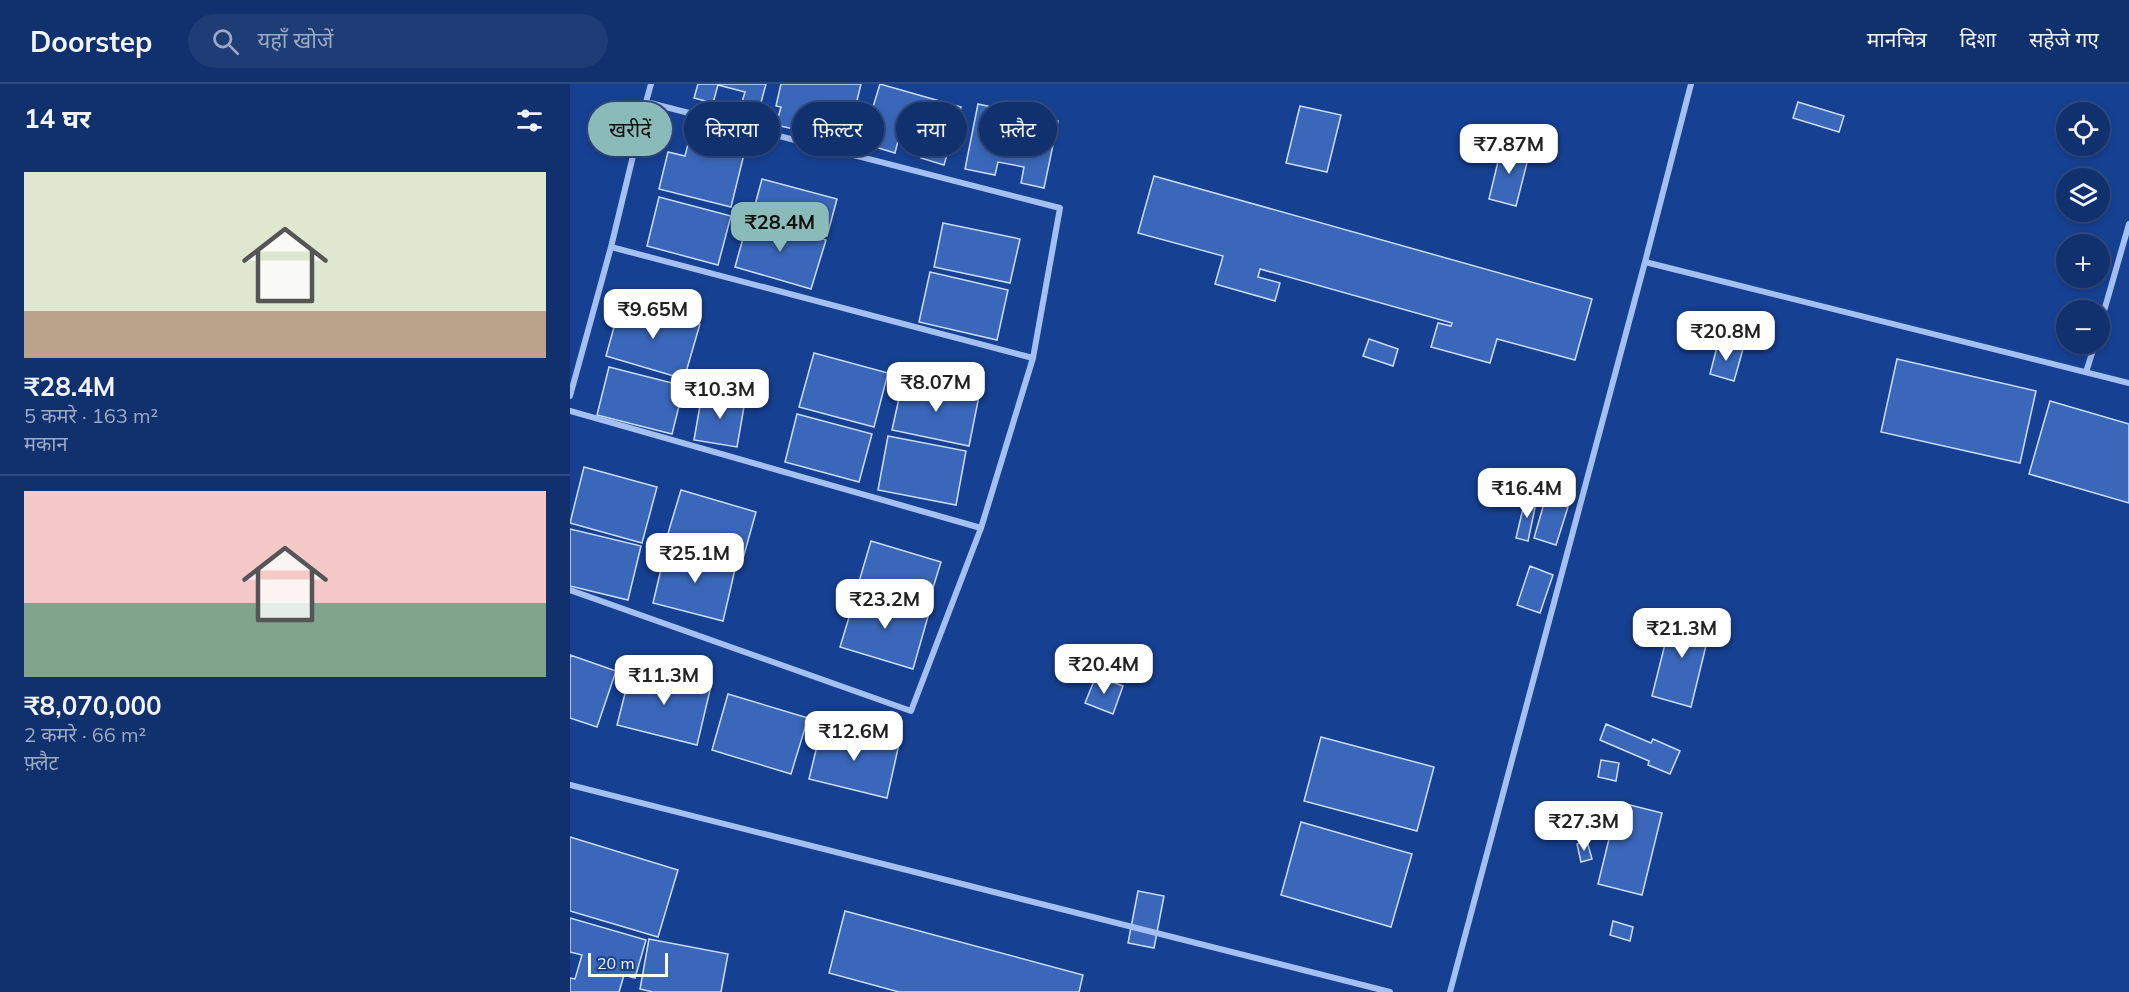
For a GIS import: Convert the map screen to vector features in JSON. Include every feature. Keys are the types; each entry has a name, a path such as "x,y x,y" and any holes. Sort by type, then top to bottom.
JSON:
{"street":[{"path":"646,102 651,84"},
{"path":"1450,992 1691,84"},
{"path":"570,590 911,711 981,528 1033,358 1060,208 672,109"},
{"path":"570,396 611,247 633,156"},
{"path":"2107,300 2129,224"},
{"path":"611,247 1033,358"},
{"path":"1645,262 2129,383"},
{"path":"2086,372 2092,354"},
{"path":"570,411 981,528"},
{"path":"570,785 1390,992"}],"building":[{"path":"698,84 766,84 761,102 742,102 745,92 718,85 713,102 694,98"},
{"path":"781,84 861,84 857,102 792,102 792,129 780,126 781,107 780,102 777,102"},
{"path":"880,84 943,102 896,102 895,153 884,150 884,102 875,102"},
{"path":"1798,102 1844,116 1839,132 1793,118"},
{"path":"978,104 979,156 1051,156 1044,188 1021,183 1024,167 998,162 995,175 965,169"},
{"path":"1300,106 1341,115 1327,172 1286,163"},
{"path":"1502,145 1530,151 1516,206 1489,199"},
{"path":"672,153 684,156 744,156 731,207 659,189 667,156 672,156"},
{"path":"922,156 947,156 944,165 921,158"},
{"path":"1154,176 1592,299 1575,360 1497,339 1490,363 1431,347 1438,323 1451,326 1452,323 1260,269 1258,277 1280,283 1275,301 1215,284 1223,256 1138,233"},
{"path":"762,179 837,199 827,236 752,216"},
{"path":"659,197 731,216 718,265 647,246"},
{"path":"749,217 826,240 811,289 735,267"},
{"path":"943,223 1020,239 1010,283 934,267"},
{"path":"930,272 1008,290 997,340 919,322"},
{"path":"621,302 700,324 684,379 606,356"},
{"path":"1369,339 1398,349 1393,366 1363,356"},
{"path":"1718,343 1743,349 1734,381 1710,374"},
{"path":"814,353 888,373 874,427 799,407"},
{"path":"1897,359 2036,391 2020,463 1881,432"},
{"path":"609,367 684,386 672,434 597,415"},
{"path":"903,380 979,396 969,446 892,430"},
{"path":"702,394 745,401 737,447 694,440"},
{"path":"2050,401 2129,424 2129,503 2029,474"},
{"path":"797,414 872,434 859,482 785,462"},
{"path":"888,436 966,451 956,505 878,490"},
{"path":"584,467 657,487 642,543 570,523"},
{"path":"681,490 756,512 742,562 666,540"},
{"path":"1526,496 1537,498 1528,541 1516,538"},
{"path":"1545,500 1568,507 1556,545 1534,538"},
{"path":"570,529 641,546 628,600 570,586"},
{"path":"871,541 941,562 927,607 858,585"},
{"path":"666,548 736,565 723,621 653,603"},
{"path":"1530,566 1553,575 1540,613 1517,605"},
{"path":"857,591 929,613 913,669 840,647"},
{"path":"1673,612 1712,621 1691,707 1652,696"},
{"path":"570,655 616,671 597,727 570,718"},
{"path":"632,666 711,686 697,745 617,725"},
{"path":"1096,676 1123,686 1113,714 1085,703"},
{"path":"728,694 808,718 791,774 712,750"},
{"path":"1606,724 1651,743 1653,739 1680,751 1670,774 1648,765 1649,761 1600,740"},
{"path":"822,725 899,744 887,798 809,779"},
{"path":"1321,737 1434,767 1417,831 1304,801"},
{"path":"1601,760 1619,763 1616,781 1598,777"},
{"path":"1618,802 1662,813 1642,895 1598,884"},
{"path":"1301,822 1412,854 1391,927 1281,895"},
{"path":"570,837 678,870 658,937 570,911"},
{"path":"1587,841 1592,859 1581,862 1577,844"},
{"path":"1138,891 1164,896 1154,948 1128,943"},
{"path":"845,911 1083,975 1079,992 899,992 829,973"},
{"path":"570,918 646,940 635,978 624,975 619,992 570,992 570,978 575,979 582,955 570,952"},
{"path":"1613,921 1633,927 1630,941 1610,935"},
{"path":"649,939 728,954 721,992 653,992 640,989"}]}
